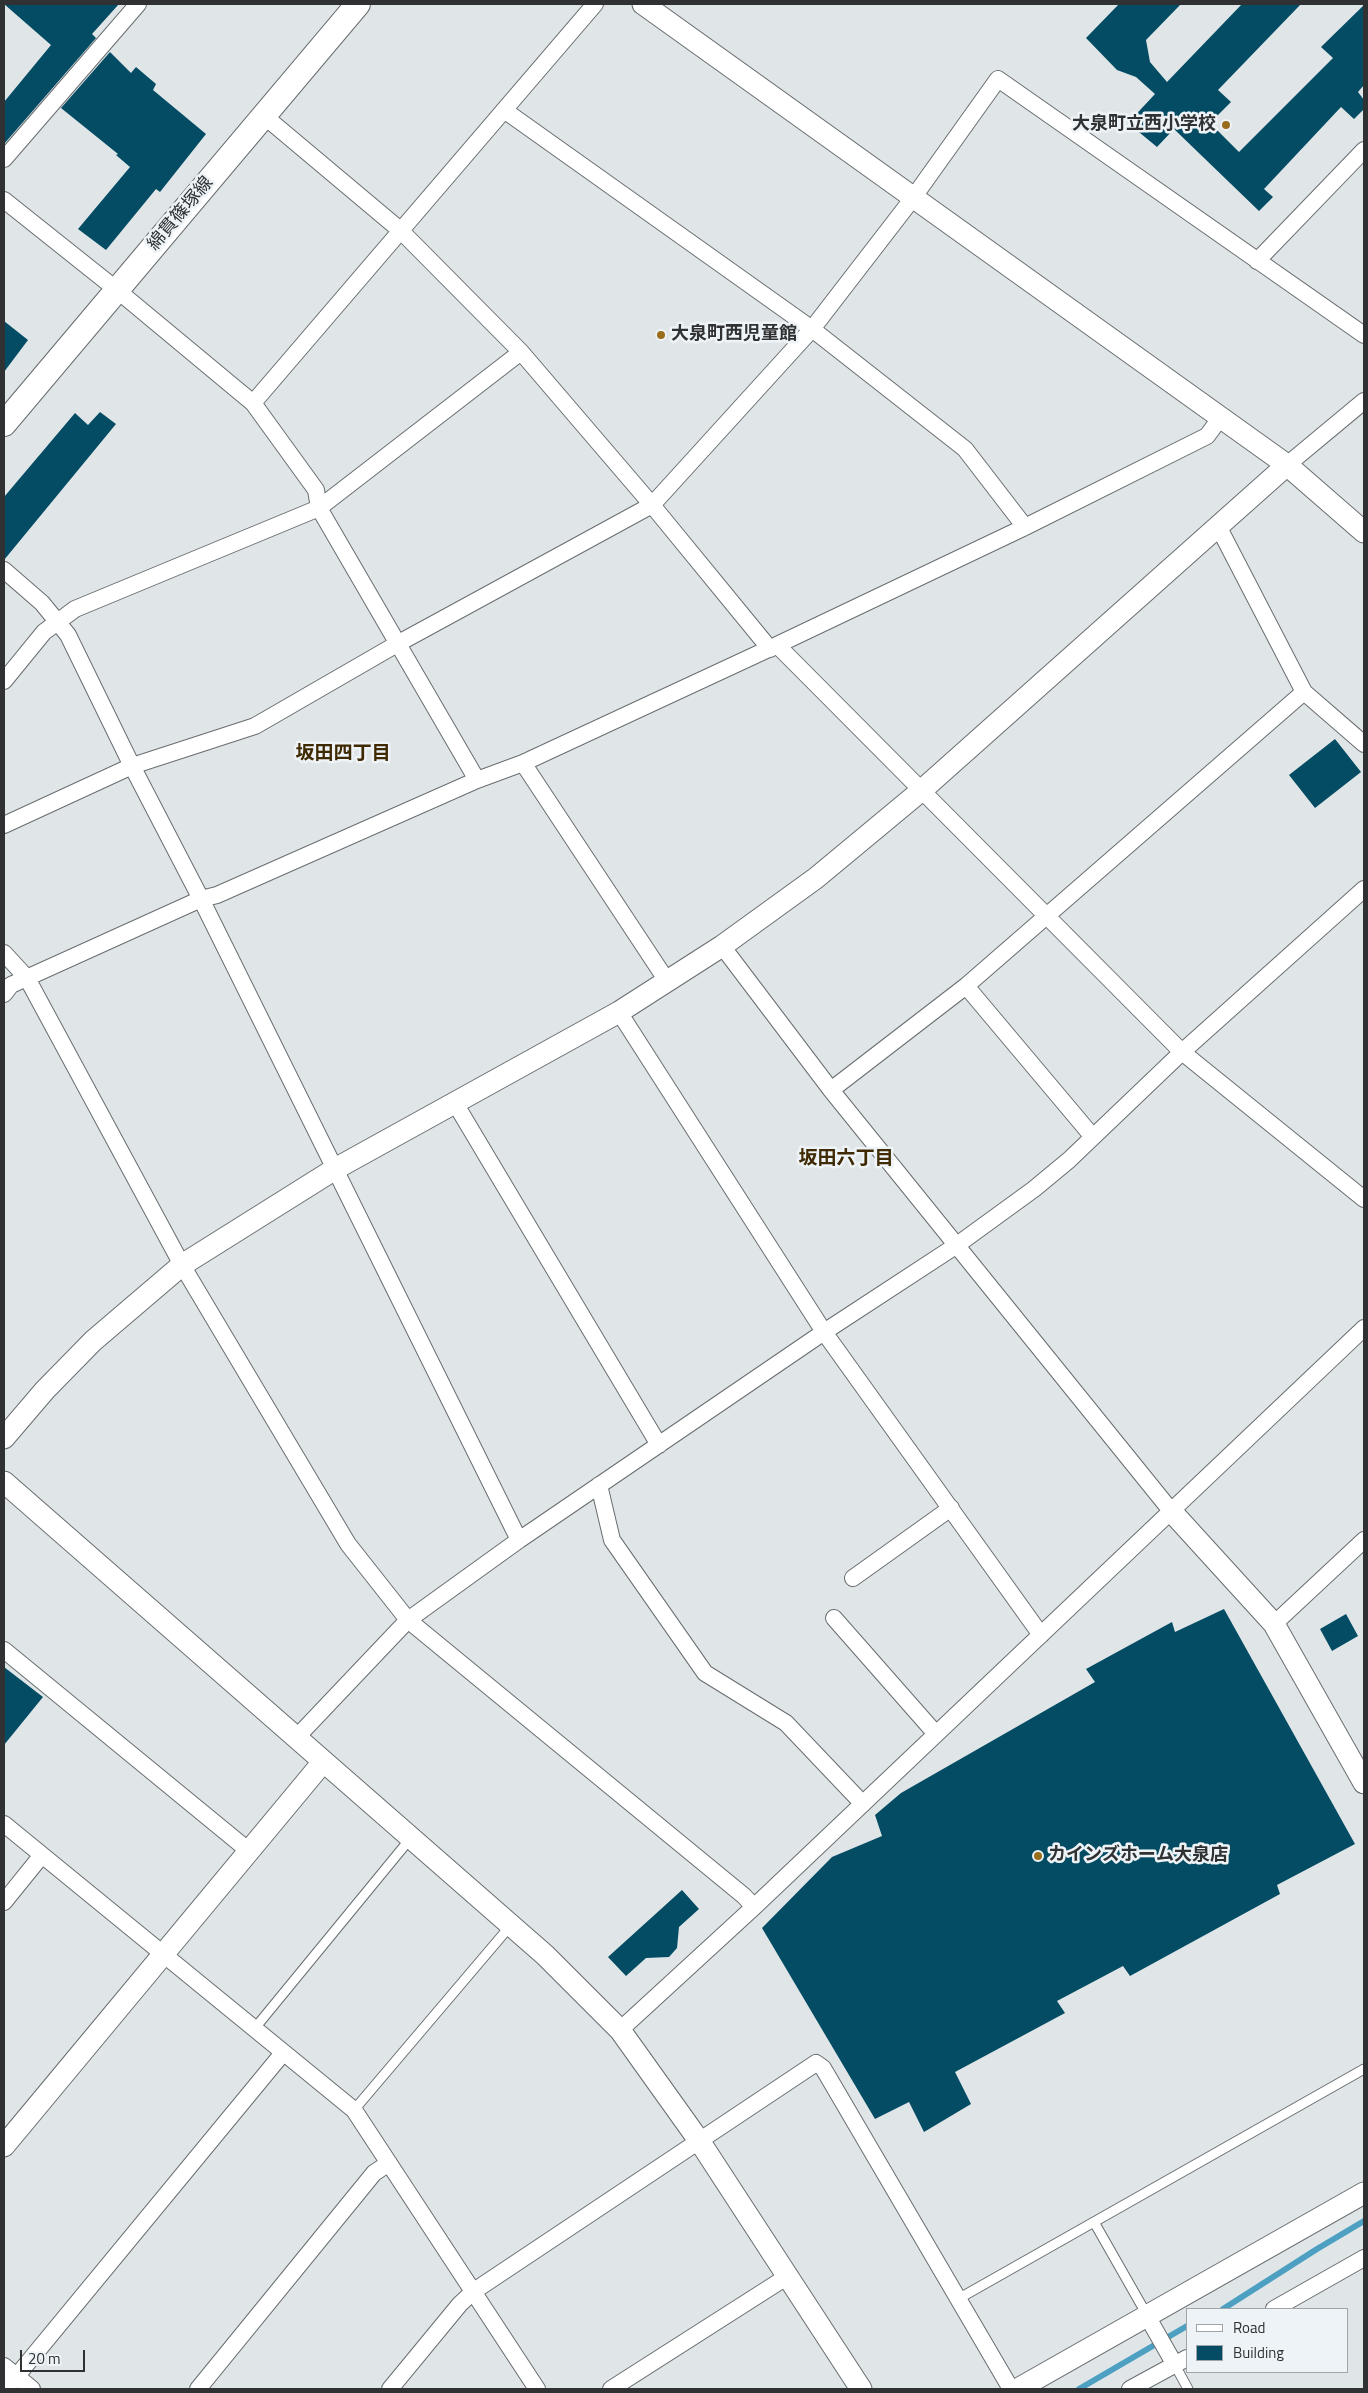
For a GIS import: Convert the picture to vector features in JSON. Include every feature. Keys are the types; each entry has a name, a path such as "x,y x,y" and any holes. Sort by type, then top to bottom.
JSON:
{"main road":[{"name":"綿貫篠塚線","path":"4,424 358,4"}],"street":[{"path":"4,159 138,4"},
{"path":"253,404 595,4"},
{"path":"643,4 1221,417 1287,466 1364,532"},
{"path":"4,825 132,766 255,726 397,644 652,505 812,329 913,198 998,79 1364,336"},
{"path":"504,110 812,329 966,449 1025,527"},
{"path":"263,115 400,230 521,352 773,647 922,790 1046,918 1182,1052 1364,1199"},
{"path":"1257,261 1364,150"},
{"path":"4,200 117,290 253,404 316,490 319,508 477,780"},
{"path":"4,681 44,632 75,609 319,508 521,352"},
{"path":"4,1438 45,1390 93,1342 182,1265 335,1169 619,1012 722,946 816,878 922,790 1218,526 1364,401"},
{"path":"4,994 11,985 201,899 217,895 477,780 523,763 773,647 1025,527 1207,436 1221,417"},
{"path":"1218,526 1304,692 1364,744"},
{"path":"4,570 42,603 58,620 68,635 519,1540"},
{"path":"831,1090 966,986 1304,692"},
{"path":"523,763 667,981"},
{"path":"296,1738 408,1620 519,1540 824,1332 958,1246 1034,1189 1093,1137 1182,1052 1364,889"},
{"path":"722,946 831,1090 1172,1512 1274,1624 1364,1783"},
{"path":"4,953 27,978 182,1265 348,1544 408,1620 744,1896 754,1907"},
{"path":"966,986 1093,1137"},
{"path":"619,1012 824,1332 1041,1635"},
{"path":"455,1103 659,1445"},
{"path":"620,2030 754,1907 1364,1328"},
{"path":"4,1482 410,1839 511,1925 575,1983 620,2030 700,2142 861,2389"},
{"path":"599,1486 612,1540 705,1673 786,1723 863,1804"},
{"path":"853,1578 950,1508"},
{"path":"1274,1624 1364,1540"},
{"path":"834,1618 936,1734"},
{"path":"4,1650 248,1851"},
{"path":"4,2146 162,1953 323,1762"},
{"path":"4,1824 354,2110 537,2389"},
{"path":"4,1902 42,1855"},
{"path":"6,2389 10,2371 283,2053"},
{"path":"390,2389 474,2291 816,2063 824,2068 1011,2389"},
{"path":"198,2389 374,2173 389,2163"},
{"path":"1018,2389 1364,2193"},
{"path":"1276,2308 1364,2258"},
{"path":"611,2389 788,2276"},
{"path":"1130,2389 1181,2361 1147,2316"},
{"path":"10,2371 32,2389"}],"lane":[{"path":"255,2028 410,1839"},
{"path":"354,2110 511,1925"},
{"path":"958,2299 1363,2074"},
{"path":"1094,2222 1147,2316"},
{"path":"1181,2361 1188,2389"}],"building":[{"path":"4,4 119,4 92,34 96,38 4,144 4,102 51,45"},
{"path":"1119,4 1181,4 1146,40 1150,62 1167,82 1242,4 1301,4 1218,90 1231,102 1210,123 1239,152 1333,58 1321,47 1364,5 1364,85 1358,92 1364,100 1364,109 1354,119 1341,107 1264,189 1273,197 1259,211 1174,129 1157,147 1128,123 1155,94 1136,77 1117,70 1086,38"},
{"path":"110,52 131,73 136,67 156,84 153,90 206,134 160,192 156,189 106,250 78,229 130,167 116,155 118,154 61,108"},
{"path":"4,321 28,340 4,372"},
{"path":"100,412 116,424 4,560 4,497 75,413 88,425"},
{"path":"1335,739 1361,772 1315,808 1289,775"},
{"path":"1224,1609 1355,1844 1277,1885 1280,1894 1130,1976 1123,1966 1057,2001 1065,2013 955,2072 971,2104 924,2132 909,2102 875,2119 762,1928 832,1857 882,1836 875,1815 901,1793 1095,1682 1086,1669 1172,1622 1175,1632"},
{"path":"1346,1614 1358,1636 1332,1651 1320,1629"},
{"path":"4,1667 43,1697 4,1745"},
{"path":"682,1890 699,1909 679,1927 677,1948 669,1957 646,1958 626,1976 608,1957"}],"waterway":[{"path":"1225,2308 1364,2221"},
{"path":"1079,2389 1186,2327"}],"place":[{"name":"大泉町立西小学校","path":"1226,125"},
{"name":"大泉町西児童館","path":"661,335"},
{"name":"カインズホーム大泉店","path":"1038,1856"}],"district":[{"name":"坂田四丁目","path":"343,754"},
{"name":"坂田六丁目","path":"846,1159"}]}
